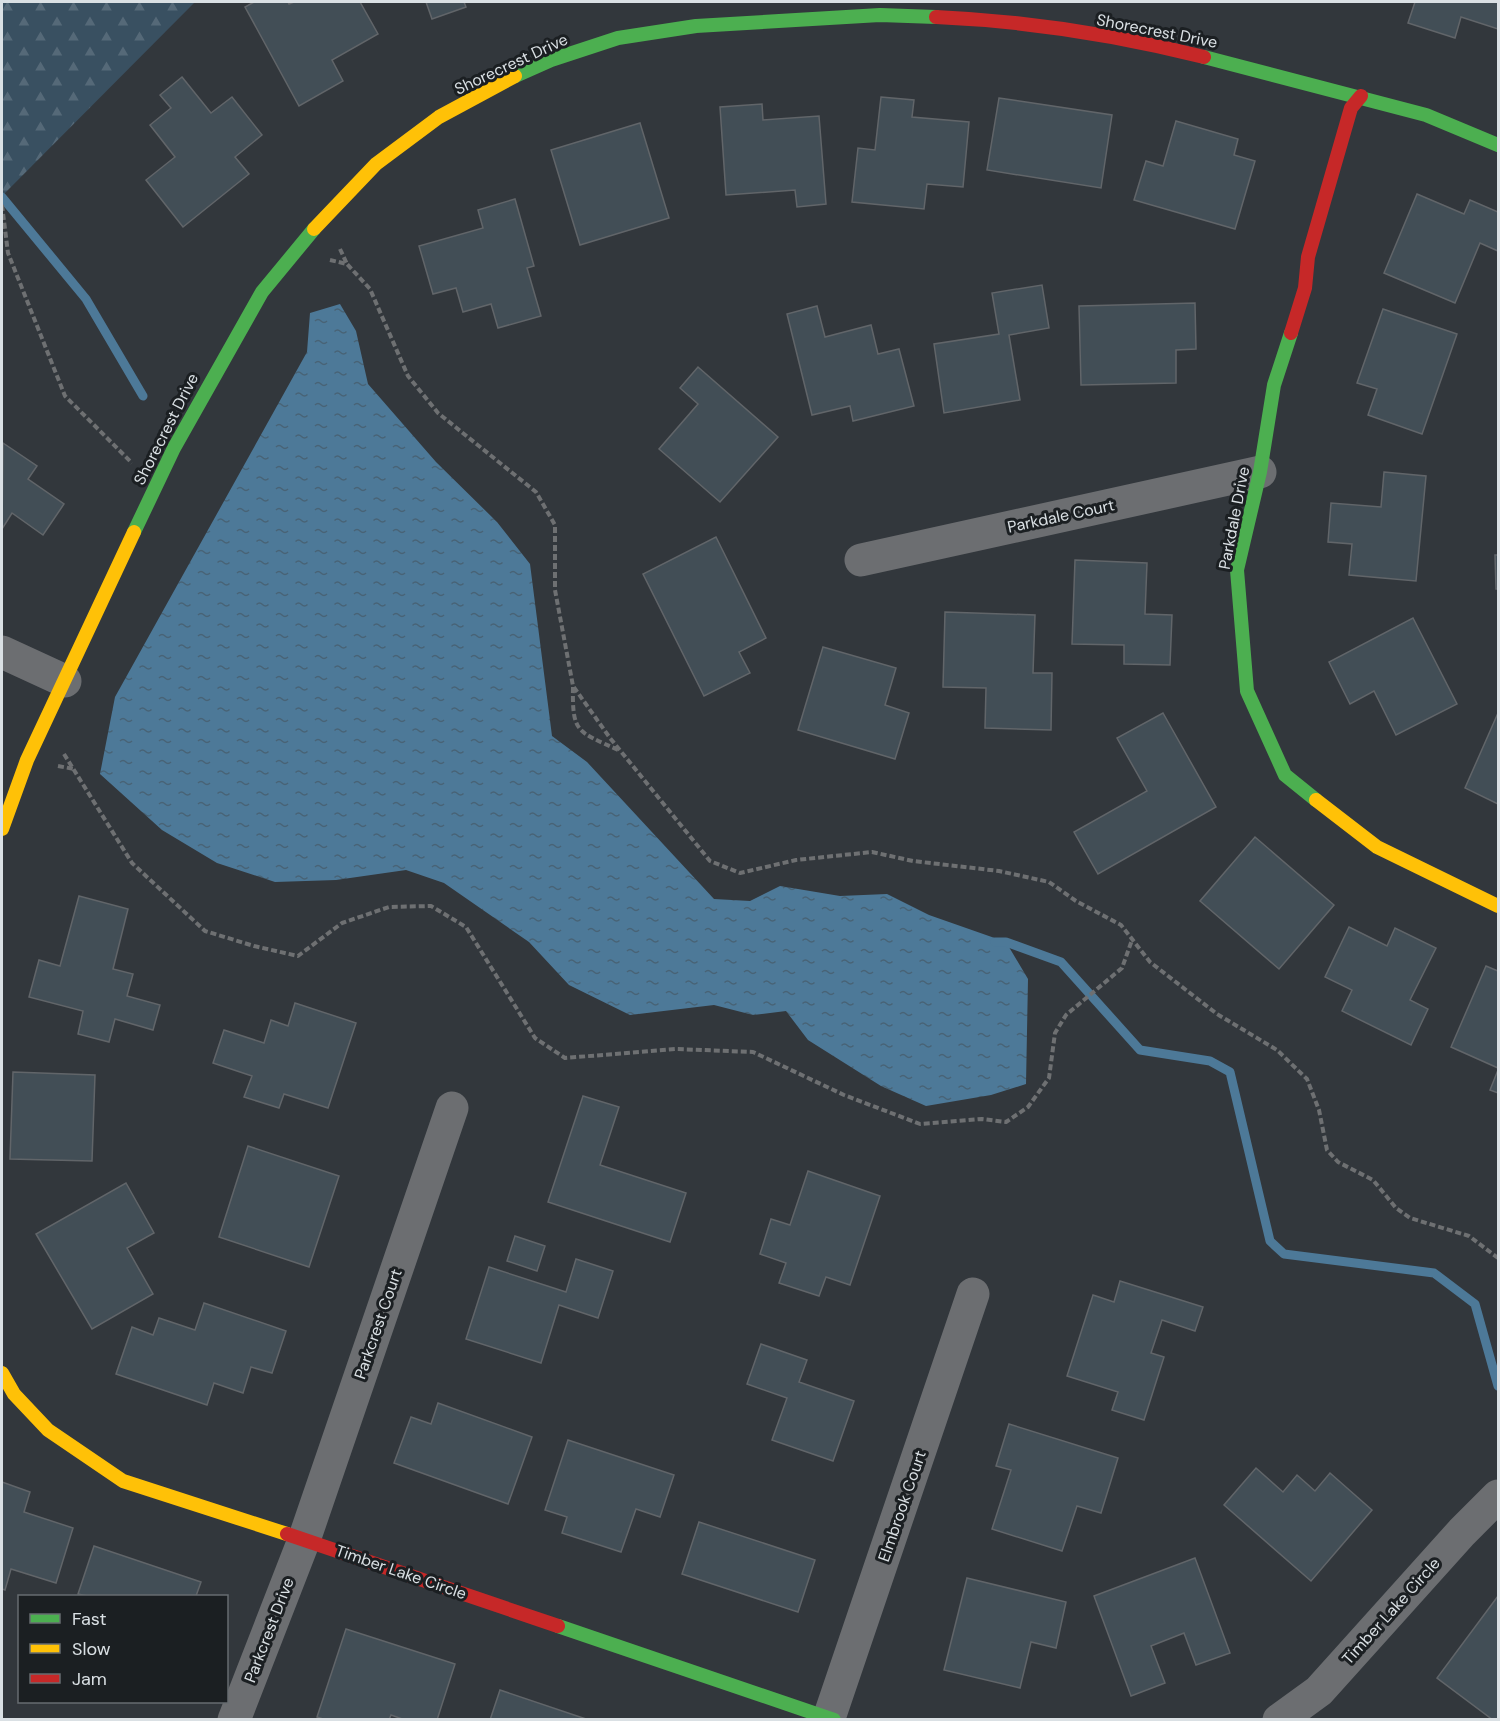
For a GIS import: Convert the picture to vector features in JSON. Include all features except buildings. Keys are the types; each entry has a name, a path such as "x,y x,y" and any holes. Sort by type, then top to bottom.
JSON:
{"street":[{"name":"Shorecrest Drive","path":"2,829 27,760 155,487 216,368 262,291 294,250 376,164 438,117 487,89 551,60 618,38 696,26 880,15 985,19 1157,45 1361,96 1426,115 1498,145"},
{"name":"Parkdale Drive","path":"1361,96 1351,108 1308,256 1305,288 1274,385 1260,472 1237,570 1247,691 1285,775 1377,847 1498,906"},
{"name":"Parkdale Court","path":"861,560 1260,472"},
{"path":"2,652 65,681"},
{"name":"Parkcrest Court","path":"304,1540 452,1108"},
{"name":"Elmbrook Court","path":"831,1719 973,1294"},
{"name":"Timber Lake Circle","path":"2,1373 14,1394 48,1430 123,1481 831,1719"},
{"name":"Timber Lake Circle","path":"1279,1719 1318,1691 1462,1532 1498,1497"},
{"name":"Parkcrest Drive","path":"234,1719 304,1540"}],"path":[{"path":"2,205 8,253 65,396 155,487"},
{"path":"294,250 347,264 370,289 408,376 438,413 536,492 555,525 555,590 573,686 572,718 585,735 621,751"},
{"path":"573,686 621,751 710,861 740,873 796,860 872,852 913,861 999,871 1049,882 1076,901 1121,925 1150,962 1217,1014 1277,1050 1306,1079 1319,1110 1326,1150 1338,1162 1372,1180 1396,1208 1410,1218 1469,1236 1498,1258"},
{"path":"44,727 75,770 132,863 205,931 298,956 342,923 389,907 431,906 466,927 535,1038 565,1058 676,1049 753,1052 844,1095 920,1124 982,1119 1006,1122 1028,1107 1049,1078 1055,1033 1073,1009 1122,968 1132,940"}],"green space":[{"path":"2,2 195,2 2,196"}],"water":[{"path":"340,304 356,331 368,384 436,462 497,522 530,564 552,736 587,762 714,899 750,901 780,886 840,896 887,894 929,915 1006,942 1028,979 1026,1084 991,1095 926,1106 881,1086 808,1040 786,1011 753,1015 714,1005 630,1015 569,985 529,942 444,883 406,870 336,880 275,882 217,863 162,830 100,774 115,697 307,352 310,313"}],"waterway":[{"path":"2,197 86,299 143,396"},
{"path":"995,942 1006,942 1061,962 1140,1050 1210,1061 1230,1072 1270,1241 1284,1254 1434,1273 1475,1304 1498,1386"}],"traffic: fast":[{"path":"515,76 551,60 618,38 696,26 880,15 936,17"},
{"path":"1204,57 1426,115 1498,145"},
{"path":"134,532 174,448 262,292 314,229"},
{"path":"1291,333 1274,385 1260,472 1237,570 1247,691 1285,775 1316,800"},
{"path":"558,1626 834,1720"}],"traffic: slow":[{"path":"314,229 376,164 439,117 515,76"},
{"path":"2,829 27,760 134,532"},
{"path":"1316,800 1377,847 1498,906"},
{"path":"2,1373 14,1394 48,1430 123,1481 287,1534"}],"traffic: jam":[{"path":"936,17 1071,30 1204,57"},
{"path":"1291,333 1305,288 1308,257 1351,108 1361,96"},
{"path":"287,1534 558,1626"}]}
